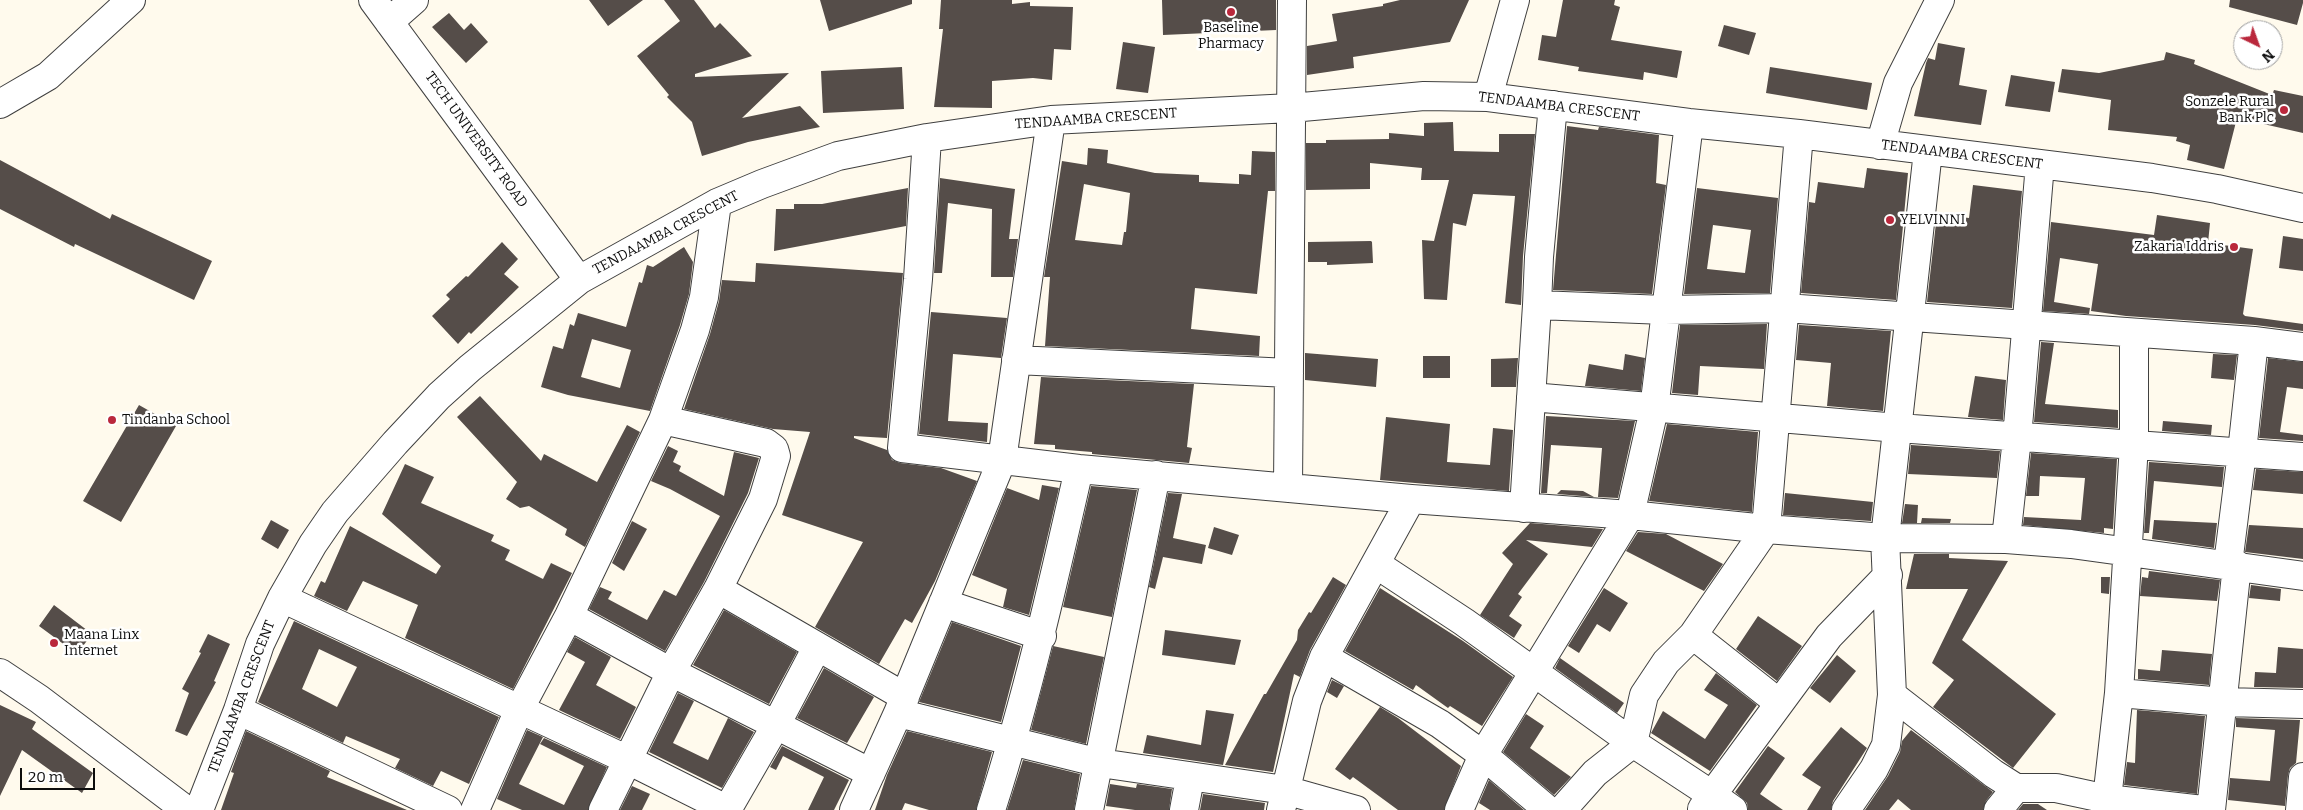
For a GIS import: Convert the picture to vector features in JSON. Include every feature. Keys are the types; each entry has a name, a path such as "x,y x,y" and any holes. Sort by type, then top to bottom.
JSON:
{"street":[{"path":"0,104 48,76 130,0"},
{"name":"TECH UNIVERSITY ROAD","path":"373,0 579,280"},
{"path":"389,22 414,0"},
{"path":"1288,488 1292,0"},
{"path":"1488,97 1515,0"},
{"path":"1880,145 1898,84 1940,0"},
{"name":"TENDAAMBA CRESCENT","path":"199,810 238,710 260,644 282,598 313,544 335,512 439,396 470,368 579,280 718,203 762,184 838,156 927,138 1051,120 1291,108 1424,96 1488,97 2152,178 2217,189 2303,208"},
{"path":"1524,508 1539,257 1553,105"},
{"path":"854,810 901,705 1002,460 1051,120"},
{"path":"1459,810 1483,755 1630,515 1654,409 1689,123"},
{"path":"1562,810 1596,773 1633,743 1644,695 1666,662 1693,635 1766,529 1799,134"},
{"path":"927,138 918,280 902,448 1079,469 1411,499 1630,515 1766,529 1885,538 2006,539 2071,544 2303,576"},
{"path":"1846,810 1874,769 1886,745 1892,695 1885,538 1928,151"},
{"path":"2006,539 2017,438 2024,326 2040,164"},
{"path":"475,810 519,710 569,616 663,420 692,339 704,297 718,203"},
{"path":"1537,305 1665,310 1784,308 2254,341 2303,347"},
{"path":"2107,799 2119,693 2134,444 2134,334"},
{"path":"2211,810 2224,702 2232,565 2254,341"},
{"path":"1016,360 1289,373"},
{"path":"1531,398 2017,438 2134,444 2303,457"},
{"path":"603,810 671,672 718,589 763,499 775,464 776,456 774,449 766,443 663,420"},
{"path":"991,810 1042,636 1079,469"},
{"path":"1090,810 1156,475"},
{"path":"1283,800 1307,701 1324,657 1411,499"},
{"path":"1376,564 1535,671 1716,805 1779,704 1829,636 1888,575"},
{"path":"718,589 817,647 901,705 1012,742 1100,763 1190,778 1283,800 1356,810"},
{"path":"282,598 628,760 728,810 776,726 817,647"},
{"path":"943,603 1042,636"},
{"path":"569,616 671,672 871,773"},
{"path":"1693,635 1779,704"},
{"path":"1324,657 1440,724 1483,755 1548,810"},
{"path":"0,673 39,699 186,810"},
{"path":"2119,693 2224,702 2303,704"},
{"path":"1892,695 1994,774 2016,788 2056,788 2107,799 2203,810"},
{"path":"238,710 448,810"},
{"path":"2300,810 2303,777"},
{"path":"1184,810 1190,778"},
{"path":"1998,810 2016,788"}],"building":[{"path":"589,0 643,0 608,26"},
{"path":"664,0 694,0 715,28 720,23 752,56 695,74 695,77 789,73 742,118 800,106 820,127 748,142 702,156 692,122 667,97 669,95 637,56 680,21"},
{"path":"820,0 912,0 912,4 829,31"},
{"path":"941,0 1012,0 1012,4 1030,2 1030,6 1073,7 1071,50 1054,49 1052,80 1033,78 992,81 992,108 934,107 943,29 939,29"},
{"path":"1162,0 1276,0 1276,30 1163,35"},
{"path":"1400,0 1469,0 1450,42 1353,57 1354,68 1307,75 1307,46 1337,41 1332,14 1383,6 1383,4"},
{"path":"1563,0 1615,0 1614,5 1620,7 1611,40 1682,51 1677,78 1644,72 1643,80 1578,71 1579,67 1538,60 1542,35 1556,37"},
{"path":"2230,0 2303,0 2297,25 2229,7"},
{"path":"449,13 464,30 471,23 488,42 466,63 432,27"},
{"path":"1724,25 1756,33 1749,55 1718,46"},
{"path":"1123,42 1155,47 1148,93 1116,89"},
{"path":"1938,43 1965,48 1959,85 1987,90 1981,125 1914,116 1926,63 1928,58 1935,60"},
{"path":"2166,52 2195,60 2194,64 2272,95 2274,90 2303,96 2303,133 2237,118 2224,169 2187,160 2190,145 2176,141 2177,137 2108,130 2111,100 2058,92 2062,69 2099,73 2164,60"},
{"path":"902,67 904,109 823,113 821,71"},
{"path":"1770,67 1872,83 1867,110 1766,93"},
{"path":"2011,75 2055,82 2050,112 2005,106"},
{"path":"1453,122 1454,151 1499,152 1499,134 1535,134 1523,256 1521,305 1505,303 1515,196 1473,194 1466,226 1453,223 1447,300 1424,299 1422,240 1434,241 1449,180 1421,180 1422,168 1370,163 1370,189 1306,190 1306,143 1326,143 1326,140 1389,139 1389,133 1424,136 1424,123"},
{"path":"1567,126 1598,130 1599,127 1659,135 1656,183 1666,185 1652,294 1553,290"},
{"path":"1088,148 1108,150 1107,163 1155,173 1199,175 1199,182 1239,184 1239,174 1251,175 1252,151 1275,152 1275,191 1268,191 1257,294 1195,288 1191,329 1260,336 1259,356 1045,346 1050,277 1044,277 1062,161 1087,165","holes":["1084,184 1130,193 1126,232 1124,232 1122,245 1075,240"]},
{"path":"0,160 110,219 112,214 212,261 194,300 75,244 74,247 0,209"},
{"path":"1867,168 1908,173 1896,300 1801,293 1809,202 1815,203 1818,182 1864,188"},
{"path":"940,178 1015,189 1009,239 1018,239 1013,277 991,277 992,209 948,203 942,273 934,273"},
{"path":"1973,185 2022,191 2012,308 1927,302 1937,214 1969,218"},
{"path":"908,188 906,226 774,251 776,209 794,209 794,204 822,204"},
{"path":"1697,188 1778,198 1770,293 1684,294","holes":["1713,225 1751,230 1745,273 1707,269"]},
{"path":"2157,215 2210,223 2208,243 2253,249 2243,314 2245,316 2303,324 2303,331 2255,325 2126,316 2091,311 2098,264 2060,258 2054,302 2090,308 2089,314 2043,311 2051,222 2154,235"},
{"path":"2283,236 2303,239 2303,271 2279,268"},
{"path":"1371,241 1373,263 1327,265 1327,262 1308,262 1308,242"},
{"path":"502,242 518,259 504,274 519,287 471,334 469,332 458,344 432,316 450,299 446,295 466,276 468,277"},
{"path":"684,247 693,262 689,294 650,411 568,395 541,387 553,346 563,349 570,324 574,326 578,313 626,327 639,282 642,283 647,265 653,267","holes":["592,339 631,350 620,388 581,377"]},
{"path":"756,263 903,273 887,438 854,436 854,438 887,450 892,460 900,463 941,468 977,481 935,581 912,623 905,619 879,664 815,627 863,542 782,515 810,432 773,429 684,409 710,334 719,301 722,280 755,282"},
{"path":"931,312 1007,318 1001,358 953,354 948,421 988,423 987,442 919,434"},
{"path":"1767,324 1764,369 1700,366 1698,395 1672,393 1680,325"},
{"path":"1799,325 1891,331 1883,411 1827,406 1831,363 1796,360"},
{"path":"2041,342 2054,343 2045,404 2118,410 2118,428 2034,422"},
{"path":"1305,353 1378,359 1376,387 1305,380"},
{"path":"1625,354 1645,358 1641,391 1585,386 1589,364 1623,370"},
{"path":"2213,354 2237,355 2234,380 2211,378"},
{"path":"1423,356 1450,356 1450,378 1423,378"},
{"path":"1518,358 1516,387 1491,387 1491,359"},
{"path":"2268,358 2303,362 2303,389 2287,387 2280,432 2303,435 2303,441 2259,438"},
{"path":"1975,376 2006,380 2003,420 1968,417"},
{"path":"1041,377 1194,384 1187,447 1192,448 1189,463 1092,454 1092,452 1055,449 1055,445 1034,444"},
{"path":"480,396 541,461 544,454 597,482 627,425 640,432 585,547 565,535 567,529 529,506 520,508 506,499 517,482 457,417"},
{"path":"139,405 176,426 121,522 83,501"},
{"path":"1546,416 1635,421 1618,498 1598,497 1602,448 1551,445 1547,493 1541,493"},
{"path":"1386,417 1450,424 1447,462 1490,465 1493,428 1513,430 1509,491 1380,480"},
{"path":"2163,421 2212,425 2211,435 2162,431"},
{"path":"1667,424 1758,432 1752,512 1649,501"},
{"path":"1911,445 2000,451 1997,478 1908,474"},
{"path":"668,446 678,451 673,462 681,466 679,471 724,496 734,452 759,458 748,493 704,582 665,651 589,609 600,587 612,592 608,599 647,620 664,590 676,596 720,516 651,481"},
{"path":"2031,453 2117,459 2113,529 2104,528 2104,533 2023,525 2024,517 2081,520 2085,478 2040,476 2039,496 2026,496"},
{"path":"2149,462 2224,467 2222,487 2154,481 2149,533 2144,533"},
{"path":"405,464 434,477 421,503 494,535 491,541 510,550 505,560 543,579 551,563 572,573 513,689 405,638 418,605 363,581 347,611 314,596 321,581 325,583 350,526 436,574 441,566 382,514"},
{"path":"2256,469 2303,472 2303,494 2253,490"},
{"path":"1042,485 1059,488 1029,615 1003,607 1007,589 972,575 1007,488 1039,500"},
{"path":"1091,486 1137,490 1112,617 1063,607"},
{"path":"1561,490 1583,491 1594,497 1557,494"},
{"path":"1168,493 1182,494 1173,538 1206,545 1202,564 1163,557 1155,589 1149,587"},
{"path":"1785,493 1873,502 1871,521 1783,515"},
{"path":"1905,504 1918,505 1917,523 1902,523"},
{"path":"1922,518 1951,519 1950,523 1921,523"},
{"path":"271,520 289,530 278,549 261,539"},
{"path":"2154,520 2217,523 2214,548 2152,539"},
{"path":"632,521 647,529 624,571 612,563"},
{"path":"1530,523 1603,529 1592,547 1526,540 1548,554 1518,594 1522,597 1509,616 1522,625 1514,638 1480,615 1513,564 1502,553"},
{"path":"2249,525 2303,528 2303,559 2245,552"},
{"path":"1214,527 1239,535 1232,555 1208,548"},
{"path":"1638,532 1666,534 1723,564 1704,591 1626,551"},
{"path":"1914,554 1949,554 1949,558 2008,561 1962,640 2056,714 2013,768 1933,707 1954,680 1932,663 1968,589 1906,589"},
{"path":"2149,571 2220,580 2217,601 2140,596 2142,577 2148,578"},
{"path":"1333,577 1346,585 1310,650 1300,677 1294,674 1273,772 1225,765 1264,694 1266,694 1297,640 1298,630"},
{"path":"2101,577 2110,577 2109,594 2101,593"},
{"path":"2251,585 2281,589 2280,601 2249,598"},
{"path":"1380,588 1463,641 1513,677 1482,726 1450,706 1448,708 1416,685 1413,690 1345,651"},
{"path":"1604,588 1628,603 1610,632 1597,624 1579,653 1568,646"},
{"path":"54,605 92,634 77,654 39,626"},
{"path":"724,610 797,652 769,704 693,665"},
{"path":"1758,616 1802,646 1777,681 1736,649"},
{"path":"294,621 499,717 469,784 441,771 433,786 395,768 400,759 346,736 343,743 258,702","holes":["319,649 357,667 337,707 302,689"]},
{"path":"952,622 1021,646 1001,722 919,702"},
{"path":"1165,630 1241,640 1235,665 1162,655"},
{"path":"208,634 230,644 214,681 216,682 187,736 175,731 189,693 182,689 201,653 199,652"},
{"path":"575,637 611,657 596,685 636,707 620,739 559,710 585,662 567,652"},
{"path":"1053,646 1104,657 1086,744 1031,730"},
{"path":"2278,647 2303,649 2303,688 2254,687 2255,672 2276,673"},
{"path":"2162,650 2212,654 2209,685 2138,679 2138,669 2160,671"},
{"path":"1837,655 1856,671 1830,703 1810,688"},
{"path":"1560,658 1624,703 1617,713 1555,668"},
{"path":"824,668 874,697 847,743 797,718"},
{"path":"1716,673 1757,705 1710,771 1651,733 1663,711 1705,739 1728,705 1704,690"},
{"path":"1332,680 1344,686 1337,698 1327,692"},
{"path":"678,693 694,701 673,743 708,760 728,718 754,732 722,788 649,752"},
{"path":"0,705 36,722 32,729 93,773 82,793 22,750 0,796"},
{"path":"1380,707 1398,718 1461,766 1444,810 1398,810 1353,777 1350,780 1335,769"},
{"path":"1206,710 1234,714 1223,765 1143,753 1147,735 1201,745"},
{"path":"2137,710 2205,716 2197,794 2124,785 2127,762 2135,763"},
{"path":"1526,714 1544,726 1530,748 1571,777 1554,795 1503,752"},
{"path":"2236,718 2300,720 2296,763 2290,768 2288,775 2285,806 2228,800 2230,778 2270,781 2275,730 2236,727"},
{"path":"1841,727 1867,748 1833,801 1831,810 1807,810 1821,787 1802,775"},
{"path":"527,730 543,737 519,784 564,805 584,766 540,744 544,738 607,767 588,810 522,810 497,799"},
{"path":"1911,730 1993,792 1986,801 1983,810 1911,810 1898,799 1889,810 1865,810 1888,776 1900,752 1902,741"},
{"path":"246,731 330,771 327,777 407,810 221,810 234,773 231,772"},
{"path":"907,731 992,752 976,810 929,810 905,803 902,810 875,810 887,775"},
{"path":"782,746 849,780 834,810 808,810 824,777 783,756 776,770 770,767"},
{"path":"1768,746 1785,758 1760,794 1783,810 1748,810 1747,803 1735,792"},
{"path":"1023,760 1080,774 1074,810 1007,810"},
{"path":"1489,780 1524,810 1490,810 1479,803"},
{"path":"1110,784 1136,788 1137,784 1172,789 1169,810 1135,810 1106,806"},
{"path":"632,786 650,794 642,810 620,810"},
{"path":"1203,794 1265,803 1264,810 1200,810"},
{"path":"2023,804 2038,804 2047,810 2018,810"}],"place":[{"name":"Baseline Pharmacy","path":"1231,12"},
{"name":"Sonzele Rural Bank Plc","path":"2284,110"},
{"name":"YELVINNI","path":"1890,220"},
{"name":"Zakaria Iddris","path":"2234,247"},
{"name":"Tindanba School","path":"112,420"},
{"name":"Maana Linx Internet","path":"54,643"}]}
